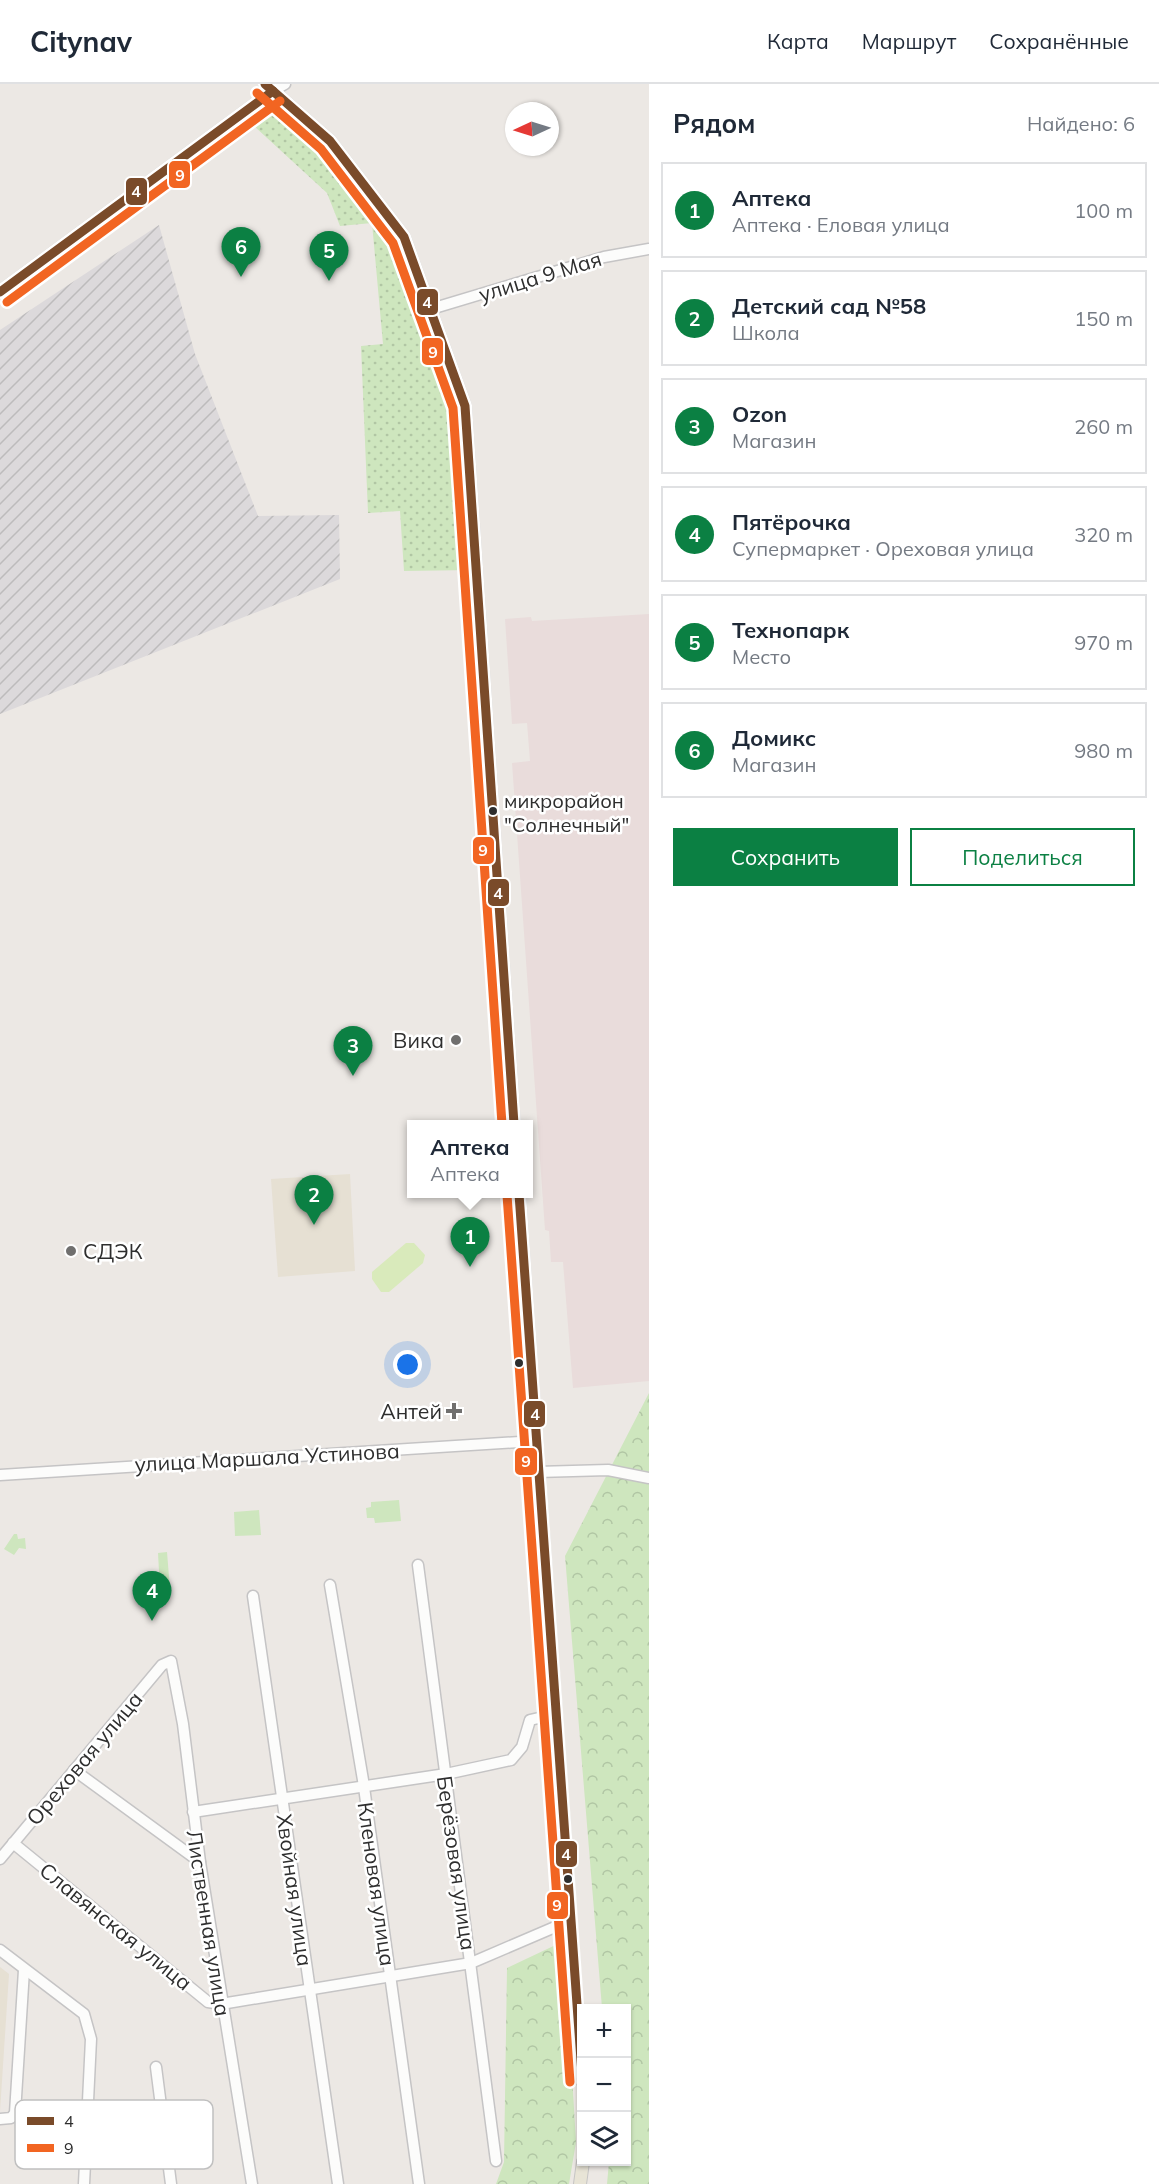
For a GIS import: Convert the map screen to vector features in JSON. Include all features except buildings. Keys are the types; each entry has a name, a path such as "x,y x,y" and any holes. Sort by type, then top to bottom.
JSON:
{"main road":[{"path":"0,292 269,87 330,141 404,237 465,406 514,1120"},
{"path":"519,1198 580,2058"},
{"path":"580,2184 582,2166"}],"street":[{"path":"269,87 285,84"},
{"name":"улица 9 Мая","path":"431,309 604,256 649,249"},
{"name":"улица Маршала Устинова","path":"0,1474 535,1441"},
{"path":"537,1472 608,1470 649,1478"},
{"name":"Берёзовая улица","path":"418,1565 496,2161"},
{"name":"Кленовая улица","path":"330,1585 363,1787 419,2184"},
{"name":"Хвойная улица","path":"253,1596 338,2184"},
{"name":"Ореховая улица","path":"0,1859 162,1665 171,1661"},
{"name":"Лиственная улица","path":"171,1661 183,1724 193,1812 221,2004 252,2184"},
{"path":"193,1812 446,1774 511,1760 522,1747 530,1720 555,1713"},
{"path":"74,1770 200,1862"},
{"name":"Славянская улица","path":"13,1843 208,2002 221,2004"},
{"path":"221,2004 471,1963 569,1921"},
{"path":"0,1950 84,2014 91,2039 88,2100"},
{"path":"16,2100 24,1970"},
{"path":"156,2067 160,2100"},
{"path":"0,2119 11,2118 15,2112"},
{"path":"84,2184 85,2169"},
{"path":"169,2169 171,2184"}],"shaded area":[{"path":"159,225 195,354 258,516 339,515 340,579 0,714 0,330"},
{"path":"649,614 649,1381 573,1388 563,1262 551,1262 549,1231 545,1230 512,763 530,761 527,723 512,724 505,619 531,617 532,621"},
{"path":"350,1174 355,1271 278,1277 271,1179"},
{"path":"0,1967 9,1974 0,2111"}],"green space":[{"path":"271,113 285,115 325,155 401,245 427,307 459,408 472,570 404,571 400,511 368,513 361,346 383,344 372,223 340,226 327,193 253,125"},
{"path":"406,1243 414,1243 425,1255 423,1263 389,1292 381,1292 372,1279 372,1272"},
{"path":"649,1393 649,2184 607,2184 609,2166 631,2166 631,2004 602,2004 565,1556"},
{"path":"399,1500 401,1521 375,1523 374,1518 367,1518 366,1508 371,1507 371,1502"},
{"path":"259,1510 261,1535 235,1536 234,1512"},
{"path":"14,1534 17,1534 18,1539 25,1538 26,1549 19,1548 14,1555 4,1549"},
{"path":"167,1552 170,1589 160,1590 158,1553"},
{"path":"564,1941 576,2142 569,2184 496,2184 504,2162 507,1968"}],"transit line":[{"name":"4","path":"265,84 330,141 404,237 465,406 514,1120"},
{"name":"4","path":"0,292 273,91"},
{"name":"9","path":"257,93 321,149 393,243 453,408 502,1120"},
{"name":"9","path":"7,302 280,101"},
{"name":"9","path":"507,1198 570,2082"},
{"name":"4","path":"519,1198 581,2058"}],"place":[{"name":"Домикс","path":"241,277"},
{"name":"Технопарк","path":"329,281"},
{"name":"микрорайон \"Солнечный\"","path":"493,811"},
{"name":"Вика","path":"456,1040"},
{"name":"Ozon","path":"353,1076"},
{"name":"Детский сад №58","path":"314,1225"},
{"name":"СДЭК","path":"71,1251"},
{"name":"Аптека","path":"470,1267"},
{"name":"Антей","path":"454,1411"},
{"name":"Пятёрочка","path":"152,1621"}]}
